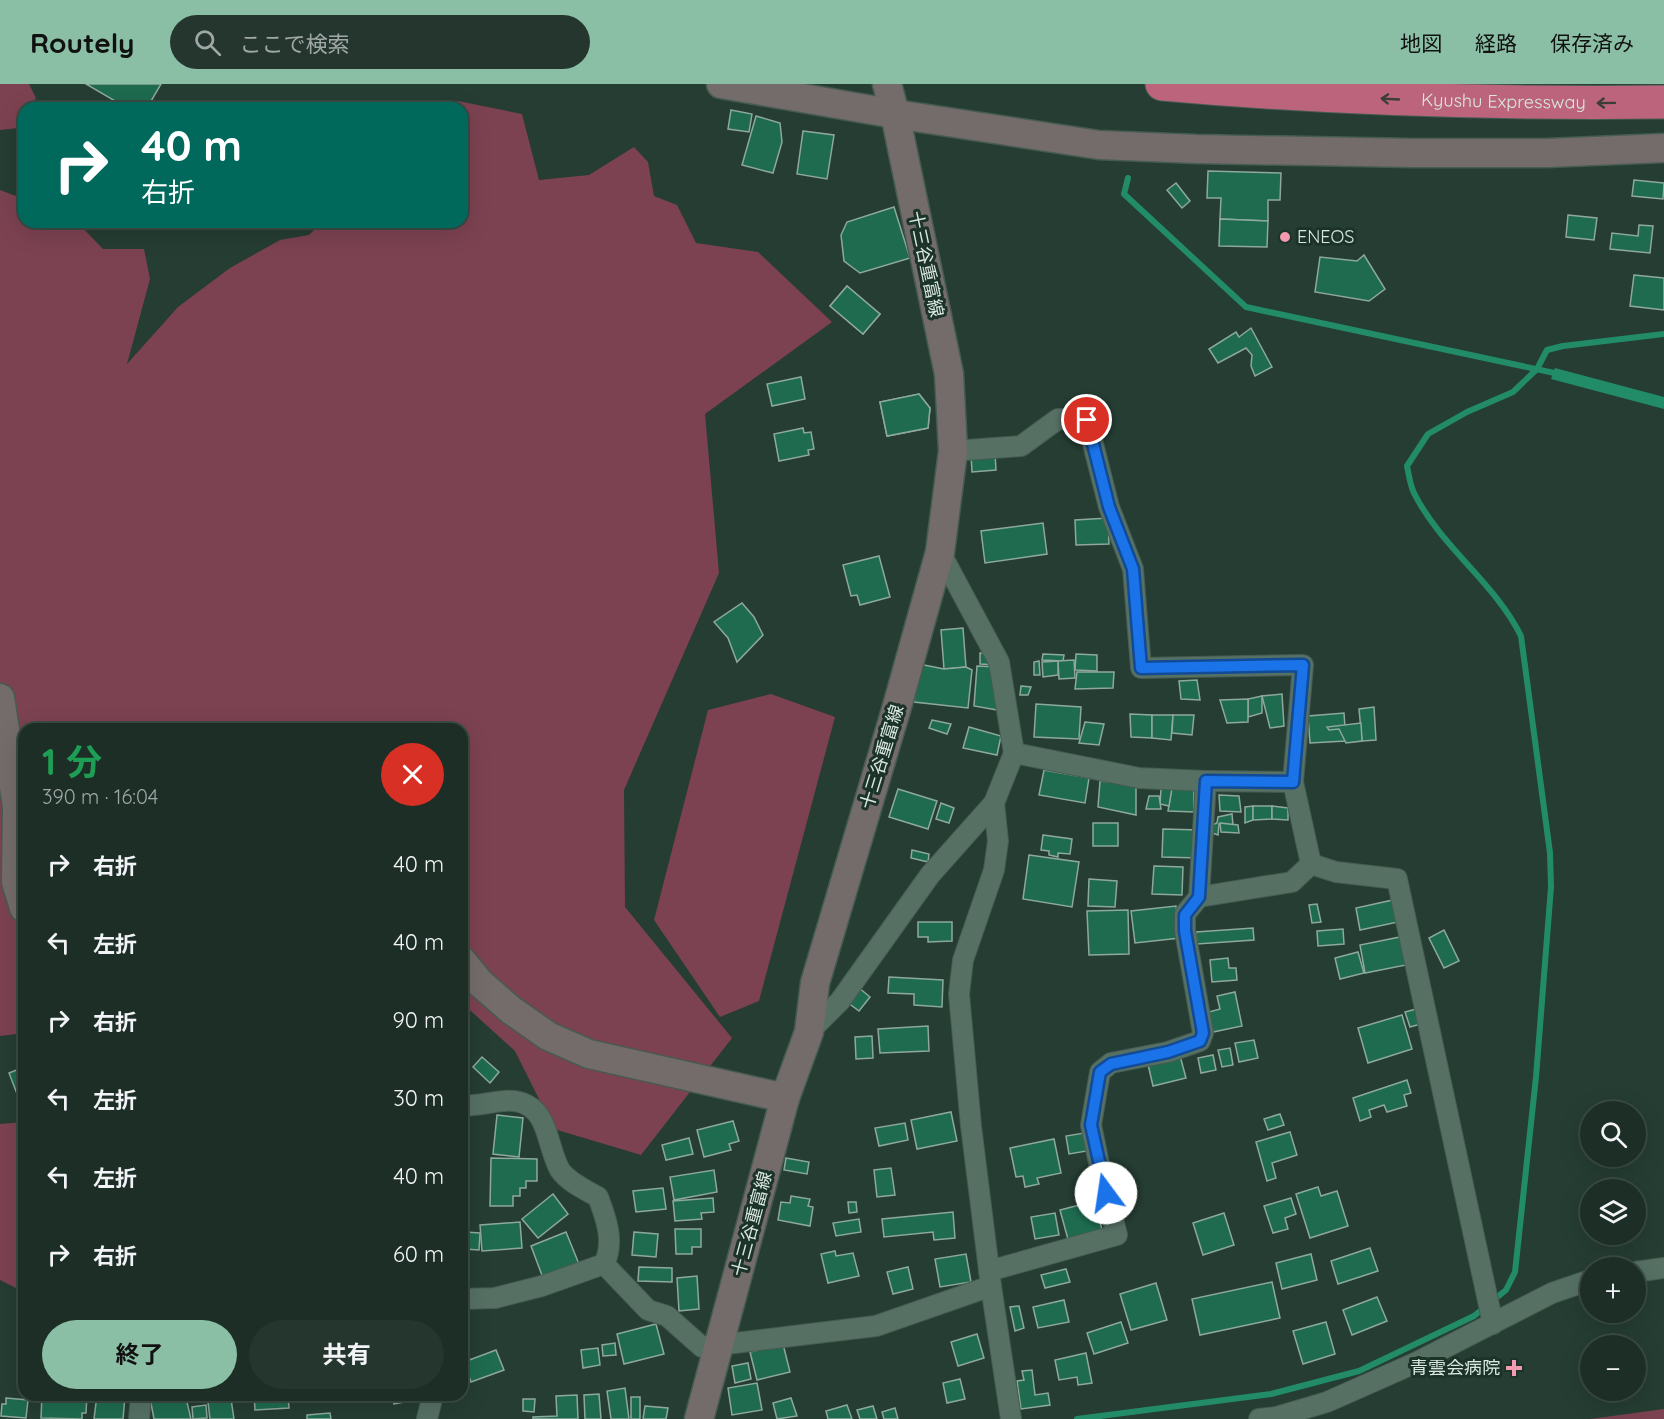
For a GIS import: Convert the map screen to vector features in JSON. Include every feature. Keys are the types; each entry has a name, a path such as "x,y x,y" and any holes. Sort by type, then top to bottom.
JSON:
{"highway":[{"name":"Kyushu Expressway","path":"1162,84 1258,93 1407,100 1551,103 1664,102"}],"street":[{"path":"721,84 895,114 1098,145 1186,149 1469,153 1547,153 1664,148"},
{"name":"十三谷重富線","path":"699,1419 785,1098 809,1032 815,983 893,721 940,552 953,451 949,374 895,114 886,84"},
{"path":"953,451 1021,446 1058,419 1087,420 1109,507 1133,569 1141,668 1303,665 1293,782 1311,864"},
{"path":"809,1032 840,1001 930,875 994,803 1014,753 999,662 940,552"},
{"path":"0,698 17,806 16,882 18,888"},
{"path":"1014,753 1138,778 1293,782"},
{"path":"604,1264 648,1310 667,1316 702,1347 876,1326 990,1278 1117,1235 1091,1125 1100,1072 1111,1064 1168,1052 1200,1041 1203,1033 1185,931 1185,915 1199,897 1206,781"},
{"path":"994,803 998,841 994,870 963,960 959,994 971,1126 990,1278 1011,1416"},
{"path":"1199,897 1292,882 1311,864"},
{"path":"1311,864 1336,872 1397,879 1493,1320"},
{"path":"468,968 480,983 511,1010 548,1036 589,1054 785,1098"},
{"path":"468,1106 509,1101 526,1104 540,1116 561,1172 598,1197 608,1222 608,1255 604,1264 543,1286 495,1298 468,1296"},
{"path":"1646,1270 1664,1268"},
{"path":"1259,1419 1327,1402 1416,1363 1493,1320 1552,1293 1580,1283"},
{"path":"139,1419 140,1401"},
{"path":"427,1419 432,1401"}],"shaded area":[{"path":"0,84 29,84 36,98 34,102 18,102 18,128 0,130"},
{"path":"468,103 522,114 539,180 589,175 634,147 648,162 654,196 677,205 696,243 758,252 832,322 705,414 719,573 624,790 625,907 732,1038 641,1155 554,1129 515,1051 468,1008 468,723 18,723 18,1034 0,1036 0,190 18,197 18,228 83,228 103,249 144,249 150,279 127,364 178,307 230,268 280,240 309,235 316,228 468,228"},
{"path":"1555,368 1664,397 1664,409 1551,379"},
{"path":"771,694 835,717 759,1001 720,1017 654,920 708,710"},
{"path":"18,1122 18,1289 0,1280 0,1124"},
{"path":"1664,1409 1664,1419 1590,1419"}],"building":[{"path":"86,84 161,84 150,102 117,102"},
{"path":"731,110 752,114 749,132 728,129"},
{"path":"756,116 780,123 782,142 773,173 742,165"},
{"path":"803,131 834,135 827,179 797,174"},
{"path":"1208,171 1281,173 1280,200 1268,200 1268,221 1220,219 1221,198 1207,198"},
{"path":"1634,180 1664,183 1663,199 1632,196"},
{"path":"1176,183 1190,201 1182,208 1167,190"},
{"path":"894,207 910,258 860,273 844,261 841,235 847,222"},
{"path":"1568,215 1597,218 1594,240 1566,237"},
{"path":"1220,219 1268,221 1267,247 1219,246"},
{"path":"1639,225 1653,226 1650,253 1610,249 1612,233 1638,236"},
{"path":"1364,255 1385,289 1369,301 1315,292 1320,257 1357,261"},
{"path":"1634,275 1664,278 1664,310 1630,306"},
{"path":"847,286 880,314 863,334 830,306"},
{"path":"847,286 880,314 863,334 830,306"},
{"path":"1251,328 1272,367 1255,376 1251,366 1252,355 1246,348 1218,363 1209,349 1236,332 1239,337"},
{"path":"801,377 805,399 772,406 767,384"},
{"path":"919,394 930,408 928,428 887,436 880,402"},
{"path":"919,394 930,408 928,428 887,436 880,402"},
{"path":"803,428 804,433 811,432 814,449 808,450 809,455 779,461 774,434"},
{"path":"995,453 996,470 972,472 971,455"},
{"path":"1108,518 1109,544 1076,545 1075,520"},
{"path":"1043,523 1047,554 985,563 981,531"},
{"path":"879,556 890,597 860,605 857,595 851,596 843,565"},
{"path":"742,603 754,617 763,635 737,662 728,638 714,622"},
{"path":"963,628 966,667 944,669 941,630"},
{"path":"980,653 992,654 997,665 980,664"},
{"path":"1043,654 1064,655 1063,661 1042,660"},
{"path":"1076,654 1097,655 1097,671 1075,670"},
{"path":"1074,660 1075,678 1059,679 1058,661"},
{"path":"1039,661 1040,675 1034,675 1034,662"},
{"path":"1058,661 1058,675 1043,677 1042,662"},
{"path":"919,664 944,669 966,667 972,670 968,708 914,702"},
{"path":"977,666 1000,667 1003,711 974,706"},
{"path":"1077,672 1114,672 1113,688 1075,689"},
{"path":"1197,680 1200,700 1181,699 1179,681"},
{"path":"1021,686 1031,687 1028,695 1020,695"},
{"path":"1282,694 1284,726 1270,728 1262,696"},
{"path":"1262,696 1262,713 1248,717 1248,699"},
{"path":"1248,699 1248,722 1227,723 1220,700"},
{"path":"1036,704 1081,707 1079,739 1034,737"},
{"path":"1374,707 1376,740 1362,741 1359,709"},
{"path":"1344,713 1346,741 1310,743 1308,716"},
{"path":"1130,714 1152,715 1152,738 1131,737"},
{"path":"1152,715 1173,715 1171,740 1152,738"},
{"path":"1173,715 1194,715 1192,735 1172,733"},
{"path":"932,720 951,724 947,734 929,728"},
{"path":"1085,722 1104,724 1099,745 1079,743"},
{"path":"1361,723 1362,741 1346,743 1339,729 1329,730 1327,727"},
{"path":"969,727 1001,736 997,755 963,748"},
{"path":"1044,770 1089,778 1085,803 1039,795"},
{"path":"1100,781 1136,785 1136,815 1098,807"},
{"path":"1172,787 1194,789 1194,812 1168,811"},
{"path":"1172,788 1169,806 1160,804 1161,789"},
{"path":"898,789 937,801 928,829 889,817"},
{"path":"1219,795 1239,796 1241,812 1220,811"},
{"path":"1149,796 1159,796 1161,809 1146,809"},
{"path":"941,803 954,808 949,823 936,819"},
{"path":"1253,806 1253,820 1245,823 1245,807"},
{"path":"1253,806 1272,806 1272,819 1253,820"},
{"path":"1272,806 1288,808 1288,820 1272,819"},
{"path":"1232,814 1233,825 1219,824 1218,835 1212,833 1212,825 1217,823 1218,817"},
{"path":"1093,823 1118,823 1118,846 1093,846"},
{"path":"1220,823 1238,825 1239,833 1221,832"},
{"path":"1163,829 1200,830 1199,858 1162,857"},
{"path":"1043,835 1072,839 1070,854 1058,853 1058,857 1049,855 1049,851 1041,850"},
{"path":"912,850 929,854 928,862 911,858"},
{"path":"1029,855 1079,862 1072,907 1023,899"},
{"path":"1154,866 1183,867 1182,895 1152,894"},
{"path":"1089,879 1117,881 1115,907 1088,906"},
{"path":"1393,900 1398,922 1360,930 1356,908"},
{"path":"1317,904 1321,922 1312,923 1309,905"},
{"path":"1176,906 1180,938 1135,943 1131,911"},
{"path":"1128,910 1129,954 1089,955 1087,911"},
{"path":"918,922 952,922 952,941 928,942 928,937 918,937"},
{"path":"1253,928 1254,940 1197,944 1196,932"},
{"path":"1343,929 1344,944 1318,946 1317,931"},
{"path":"1444,930 1459,961 1444,968 1429,938"},
{"path":"1400,937 1406,965 1365,973 1360,945"},
{"path":"1358,952 1364,973 1340,979 1335,958"},
{"path":"1228,958 1229,968 1236,968 1237,980 1212,982 1210,960"},
{"path":"889,977 943,980 942,1007 914,1005 914,994 888,993"},
{"path":"858,987 870,997 859,1011 847,1002"},
{"path":"1235,992 1242,1026 1213,1032 1209,1012 1220,1009 1217,996"},
{"path":"1420,1008 1424,1023 1410,1027 1405,1012"},
{"path":"1402,1015 1412,1049 1368,1063 1358,1028"},
{"path":"928,1026 929,1051 880,1053 878,1029"},
{"path":"872,1036 873,1058 856,1059 855,1037"},
{"path":"1254,1040 1258,1058 1239,1062 1235,1043"},
{"path":"1230,1048 1233,1065 1222,1067 1218,1050"},
{"path":"1179,1052 1186,1078 1153,1086 1147,1060"},
{"path":"1213,1055 1216,1070 1201,1073 1198,1058"},
{"path":"482,1057 499,1072 490,1083 473,1067"},
{"path":"18,1069 18,1096 9,1073"},
{"path":"1407,1080 1411,1093 1404,1095 1407,1106 1387,1112 1384,1105 1369,1110 1371,1117 1360,1121 1353,1098"},
{"path":"951,1112 957,1141 917,1149 911,1120"},
{"path":"1280,1114 1284,1125 1268,1130 1264,1119"},
{"path":"497,1115 523,1118 519,1157 493,1154"},
{"path":"733,1121 739,1141 729,1144 731,1150 704,1157 697,1130"},
{"path":"905,1123 908,1140 879,1146 875,1128"},
{"path":"1290,1132 1297,1155 1272,1163 1276,1178 1267,1181 1256,1142"},
{"path":"1084,1133 1087,1151 1069,1154 1066,1136"},
{"path":"689,1138 693,1154 666,1160 662,1145"},
{"path":"1054,1139 1061,1173 1037,1178 1039,1184 1025,1187 1023,1176 1016,1177 1010,1148"},
{"path":"491,1158 537,1159 537,1181 526,1181 526,1188 520,1188 520,1196 513,1196 513,1206 490,1206"},
{"path":"786,1158 809,1162 807,1174 784,1170"},
{"path":"891,1168 895,1195 877,1197 874,1170"},
{"path":"714,1170 717,1192 674,1200 670,1177"},
{"path":"1318,1187 1321,1196 1337,1191 1348,1226 1310,1238 1296,1194"},
{"path":"663,1188 666,1209 636,1212 633,1191"},
{"path":"553,1194 568,1214 538,1238 522,1219"},
{"path":"791,1196 810,1199 808,1206 813,1207 810,1226 778,1220 781,1202 790,1203"},
{"path":"713,1198 714,1212 701,1213 702,1219 675,1221 673,1201"},
{"path":"1291,1198 1296,1214 1285,1218 1288,1229 1273,1233 1264,1206"},
{"path":"1095,1201 1103,1234 1069,1243 1060,1210"},
{"path":"848,1202 856,1202 857,1212 849,1213"},
{"path":"953,1212 955,1238 934,1240 933,1232 884,1237 882,1219"},
{"path":"1055,1213 1059,1235 1035,1239 1031,1217"},
{"path":"1224,1213 1234,1245 1203,1255 1193,1223"},
{"path":"859,1219 861,1232 836,1236 833,1223"},
{"path":"520,1222 522,1248 482,1251 480,1225"},
{"path":"675,1229 701,1229 701,1247 692,1247 692,1254 676,1254"},
{"path":"468,1232 480,1233 479,1250 468,1249"},
{"path":"566,1232 579,1264 543,1278 531,1246"},
{"path":"634,1232 658,1234 656,1257 632,1255"},
{"path":"1370,1248 1378,1271 1338,1284 1331,1261"},
{"path":"835,1251 836,1256 853,1253 859,1276 828,1283 821,1254"},
{"path":"966,1254 971,1282 940,1287 935,1259"},
{"path":"1311,1254 1317,1280 1282,1289 1276,1263"},
{"path":"639,1267 672,1268 672,1282 638,1281"},
{"path":"908,1267 913,1289 893,1294 887,1272"},
{"path":"1066,1269 1070,1282 1045,1288 1041,1275"},
{"path":"697,1276 699,1309 679,1311 677,1278"},
{"path":"1272,1282 1280,1318 1200,1335 1192,1299"},
{"path":"1156,1283 1167,1320 1131,1330 1120,1294"},
{"path":"1377,1297 1387,1321 1352,1335 1343,1310"},
{"path":"1064,1300 1069,1322 1038,1328 1033,1307"},
{"path":"1019,1306 1024,1328 1015,1331 1010,1307"},
{"path":"1121,1322 1128,1343 1094,1354 1087,1333"},
{"path":"1326,1322 1335,1354 1303,1364 1293,1331"},
{"path":"656,1324 664,1354 624,1364 617,1334"},
{"path":"977,1334 984,1358 958,1366 951,1342"},
{"path":"615,1343 616,1355 603,1356 602,1345"},
{"path":"783,1344 790,1372 757,1380 750,1352"},
{"path":"598,1348 600,1365 583,1368 581,1350"},
{"path":"496,1350 504,1370 471,1382 468,1360"},
{"path":"1086,1353 1092,1383 1078,1385 1077,1377 1059,1380 1055,1360"},
{"path":"748,1363 751,1379 735,1383 732,1366"},
{"path":"1032,1370 1035,1395 1048,1393 1050,1405 1021,1409 1017,1381 1024,1380 1022,1371"},
{"path":"960,1379 965,1399 947,1403 943,1383"},
{"path":"757,1383 762,1410 732,1415 728,1388"},
{"path":"625,1388 629,1419 611,1419 607,1391"},
{"path":"599,1394 601,1419 585,1419 584,1395"},
{"path":"577,1395 578,1419 533,1419 533,1417 557,1416 556,1396"},
{"path":"631,1397 640,1397 640,1419 631,1419"},
{"path":"6,1398 28,1401 26,1418 1,1416 2,1404 6,1404"},
{"path":"791,1398 797,1416 777,1419 773,1403"},
{"path":"523,1399 535,1399 534,1412 523,1411"},
{"path":"42,1401 87,1401 86,1413 82,1413 82,1419 41,1418"},
{"path":"96,1401 125,1401 123,1419 94,1419"},
{"path":"151,1401 187,1401 191,1419 154,1419"},
{"path":"231,1401 234,1419 210,1419 208,1402"},
{"path":"254,1401 288,1401 289,1408 255,1410"},
{"path":"393,1401 405,1401 405,1402 394,1404"},
{"path":"206,1405 207,1418 193,1419 192,1407"},
{"path":"847,1405 852,1419 828,1419 826,1411"},
{"path":"645,1406 668,1408 666,1419 643,1419"},
{"path":"873,1406 877,1419 860,1419 857,1410"},
{"path":"895,1408 898,1419 884,1419 882,1412"},
{"path":"330,1413 331,1419 307,1419 307,1415"}],"waterway":[{"path":"1128,178 1124,194 1246,307 1559,374"},
{"path":"1077,1419 1271,1394 1359,1371 1474,1316 1506,1290 1515,1272 1536,1077 1551,887 1550,853 1521,636 1497,599 1438,531 1425,512 1413,490 1407,466 1428,434 1467,412 1513,392 1537,369 1547,350 1664,334"}],"place":[{"name":"ENEOS","path":"1285,237"},
{"name":"青雲会病院","path":"1514,1368"}],"route":[{"path":"1087,420 1109,507 1133,569 1141,668 1303,665 1293,782 1206,781 1199,897 1185,915 1185,931 1203,1033 1200,1041 1168,1052 1111,1064 1100,1072 1091,1125 1106,1193"}]}
